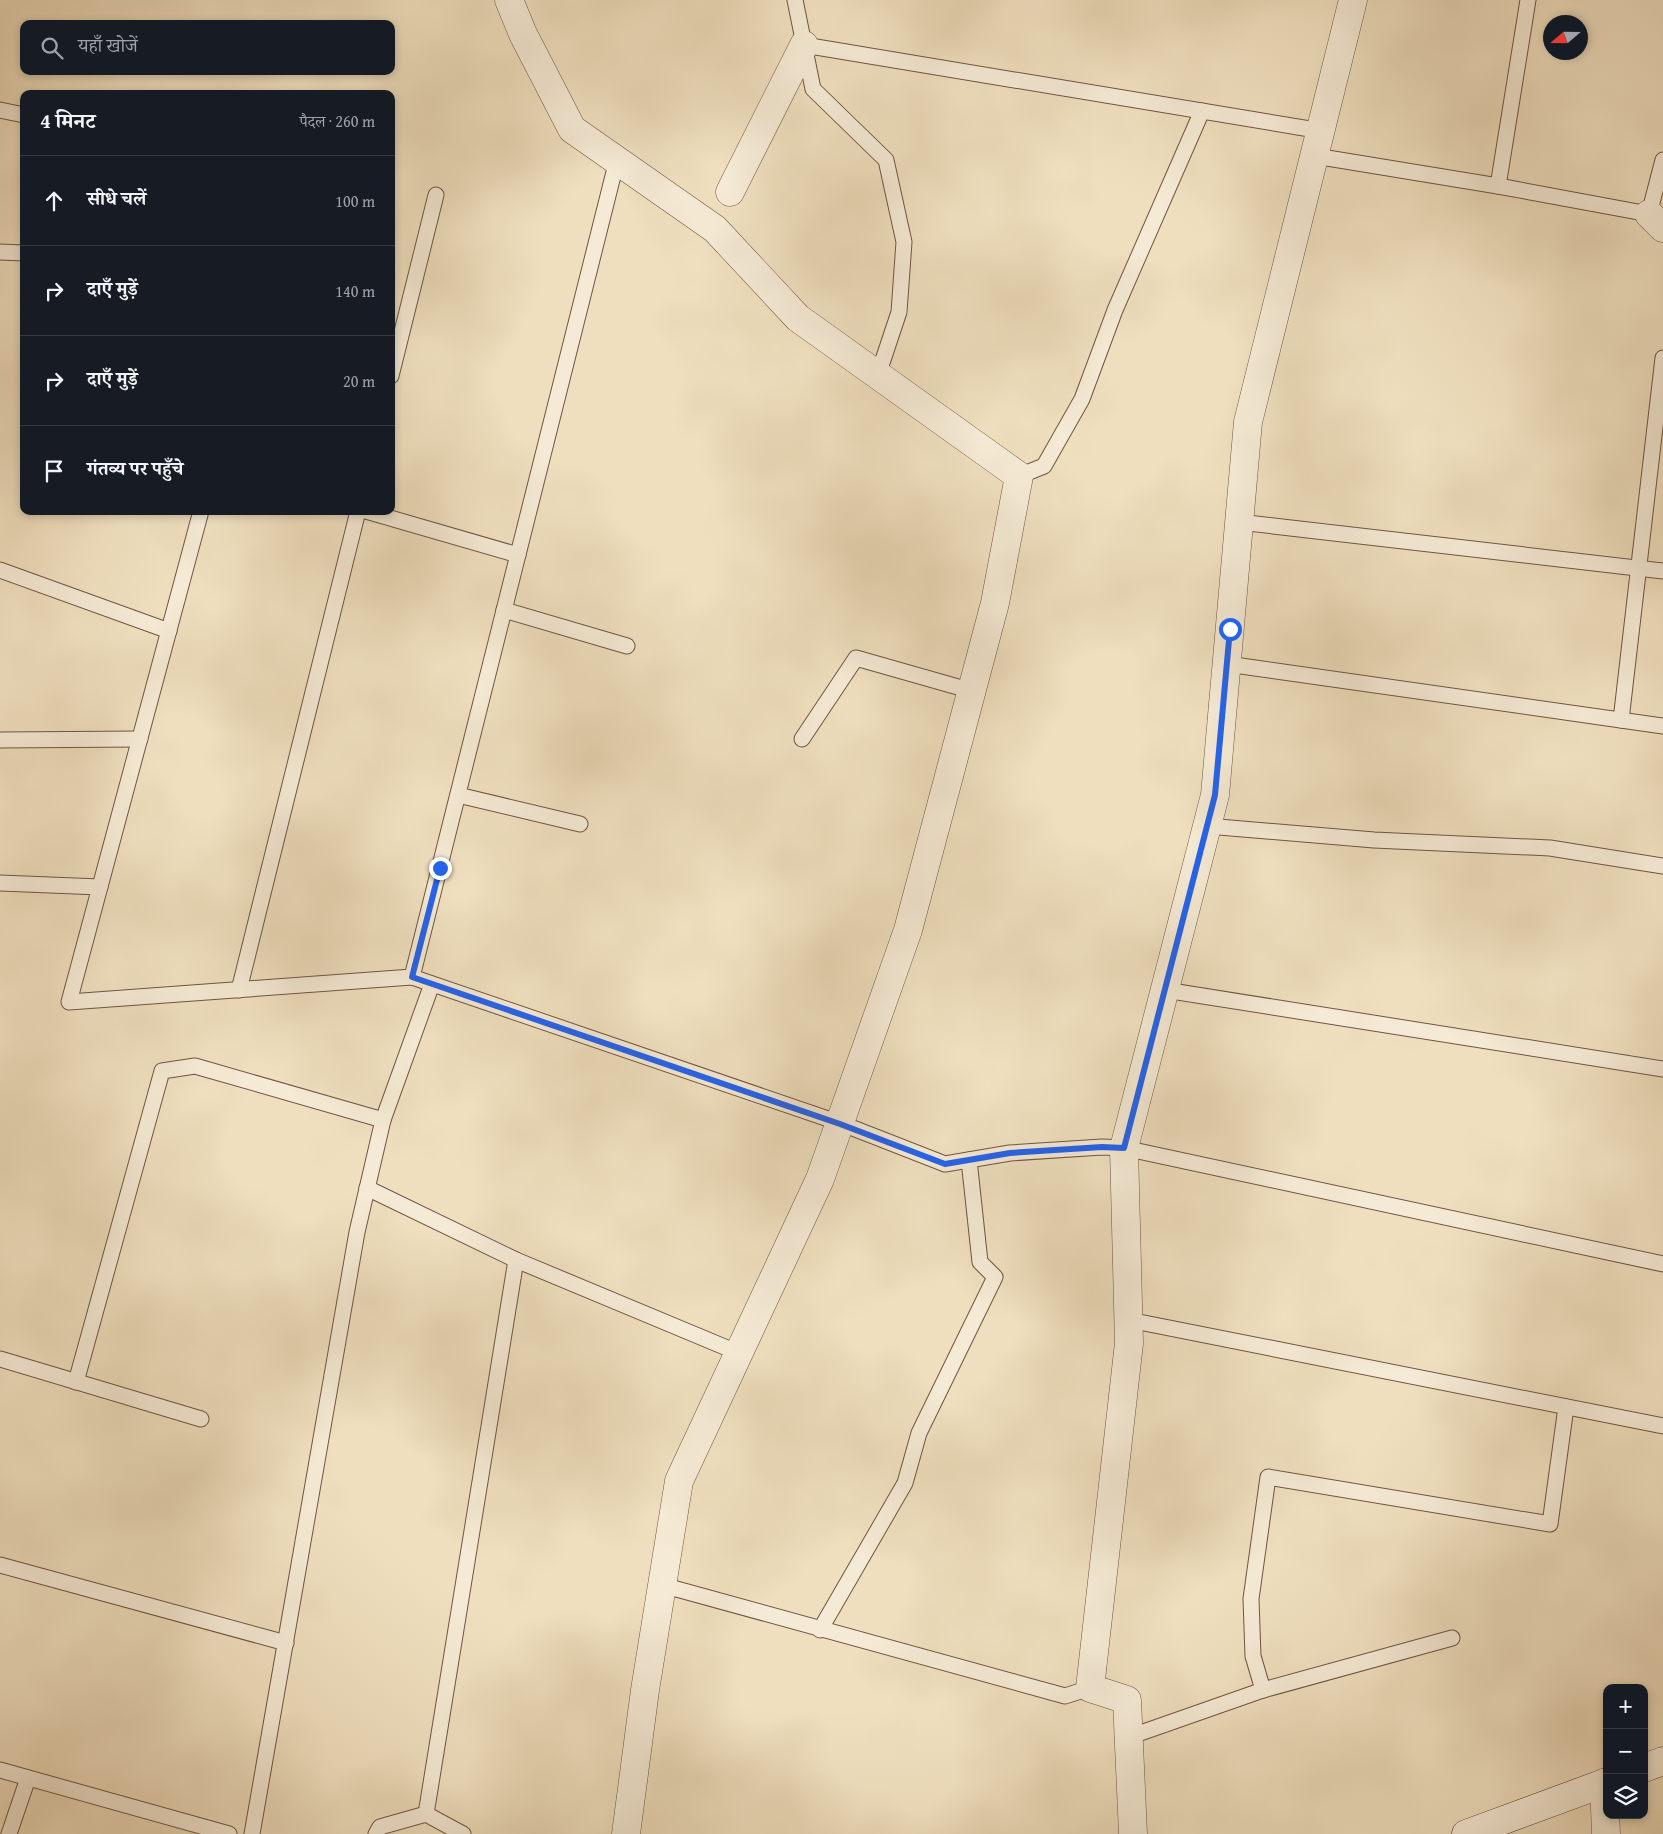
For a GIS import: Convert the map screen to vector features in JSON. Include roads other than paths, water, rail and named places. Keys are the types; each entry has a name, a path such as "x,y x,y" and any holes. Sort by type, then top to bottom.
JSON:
{"street":[{"path":"510,0 523,34 572,129 715,229 798,318 1019,476 995,602 908,930 820,1179 679,1480 626,1834"},
{"path":"1133,1834 1127,1700 1090,1688 1129,1343 1124,1148 1215,795 1248,422 1352,0"},
{"path":"730,192 804,45"},
{"path":"1648,1767 1663,1761"},
{"path":"1466,1834 1603,1783"},
{"path":"1606,1819 1606,1834"}],"lane":[{"path":"795,0 812,90 886,160 904,242 899,312 878,375"},
{"path":"1498,186 1528,0"},
{"path":"804,45 1202,111 1318,143 1656,221 1663,160"},
{"path":"0,110 20,114"},
{"path":"1019,476 1044,466 1082,399 1114,310 1202,111"},
{"path":"412,977 617,160"},
{"path":"395,360 436,195"},
{"path":"0,252 20,253"},
{"path":"1621,720 1637,568 1663,358"},
{"path":"200,515 69,1002 412,977 840,1124 945,1164 1010,1153 1102,1147 1124,1148 1663,1264"},
{"path":"239,990 357,515"},
{"path":"380,515 518,554"},
{"path":"1239,522 1663,571"},
{"path":"0,570 169,631"},
{"path":"504,610 626,646"},
{"path":"802,739 856,658 972,691"},
{"path":"1227,664 1663,726"},
{"path":"0,740 140,739"},
{"path":"458,795 580,824"},
{"path":"1207,826 1374,840 1550,848 1663,866"},
{"path":"0,883 100,888"},
{"path":"252,1834 357,1232 383,1120 432,984"},
{"path":"1165,990 1663,1069"},
{"path":"76,1382 162,1071 195,1066 383,1120"},
{"path":"820,1630 905,1483 919,1433 995,1277 980,1262 969,1160"},
{"path":"368,1188 516,1260 738,1353"},
{"path":"426,1814 516,1260"},
{"path":"1129,1320 1663,1426"},
{"path":"0,1359 201,1419"},
{"path":"1264,1690 1253,1656 1251,1599 1268,1476 1550,1524 1566,1407"},
{"path":"0,1565 286,1643"},
{"path":"662,1585 1065,1696 1090,1688"},
{"path":"1129,1737 1264,1690 1452,1638"},
{"path":"0,1770 229,1834"},
{"path":"9,1834 28,1778"},
{"path":"376,1834 380,1827 426,1814 463,1834"}]}
